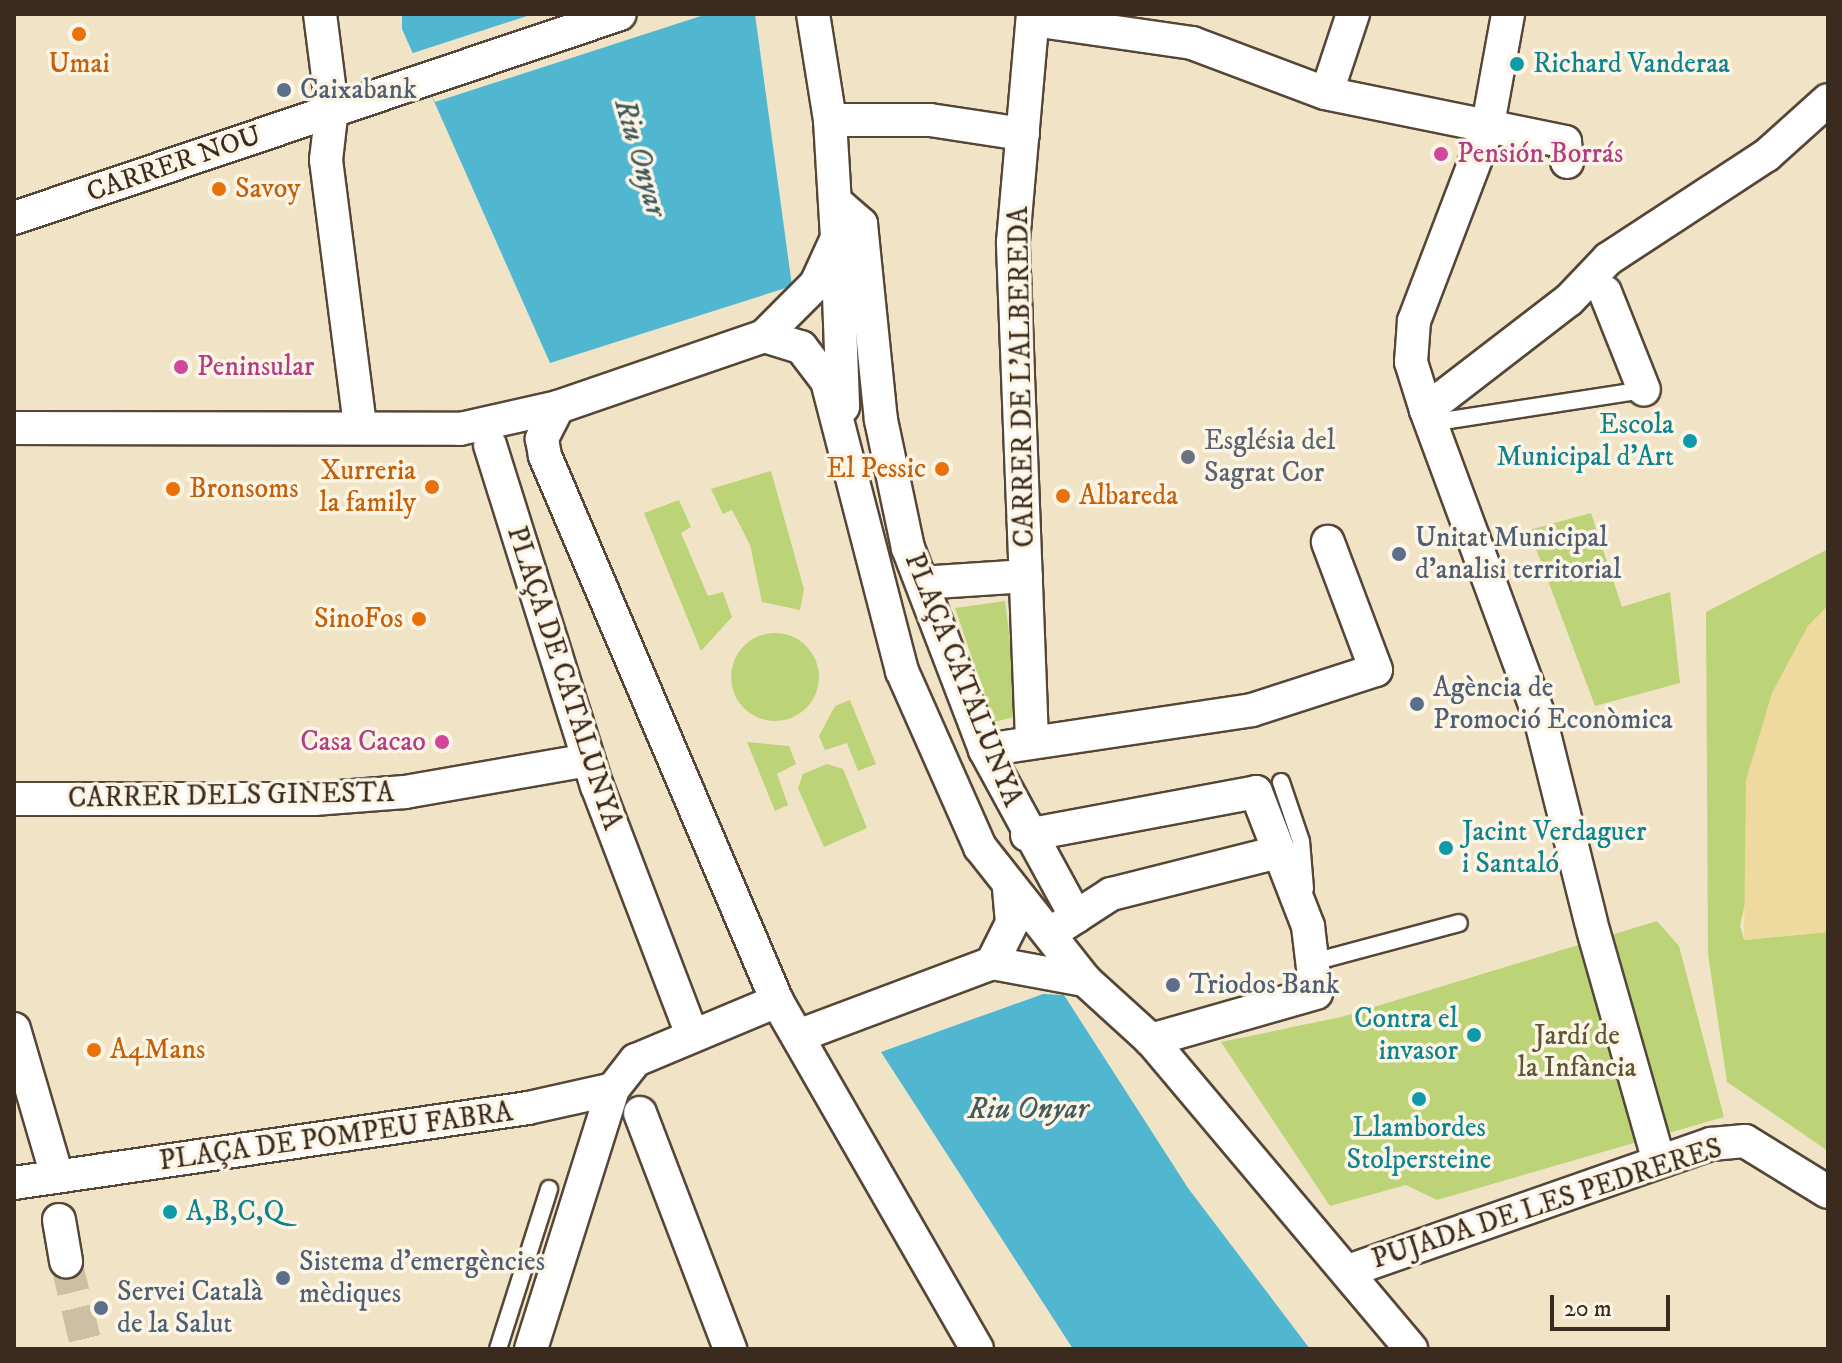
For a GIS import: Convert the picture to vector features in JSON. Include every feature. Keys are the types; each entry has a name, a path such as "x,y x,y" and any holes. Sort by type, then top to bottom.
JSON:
{"street":[{"path":"320,14 332,108 326,160 360,427"},
{"name":"CARRER NOU","path":"14,218 332,108 620,14"},
{"path":"813,14 830,120 837,203 842,433"},
{"path":"1327,92 1353,14"},
{"path":"1508,14 1487,130 1451,241 1414,321 1411,362 1541,721 1592,926 1659,1161"},
{"path":"1033,17 1192,43 1327,92 1487,130 1565,142 1567,162"},
{"name":"CARRER DE L'ALBEREDA","path":"1032,740 1013,242 1033,17"},
{"path":"1431,424 1569,300 1608,259 1767,155 1828,100"},
{"path":"830,120 930,120 1023,134"},
{"name":"PLAÇA CATALUNYA","path":"837,203 861,224 881,420 908,548 985,750 1027,835 1076,917"},
{"path":"14,428 460,429 558,407 764,336 816,284 837,238"},
{"path":"1605,292 1644,390"},
{"path":"764,336 801,347 816,362 842,433 872,575 919,718 957,805 1009,887 1085,980 1151,1040 1411,1349"},
{"name":"PLAÇA DE CATALUNYA","path":"558,407 542,439 562,503 777,1001 977,1349"},
{"path":"460,429 490,445 562,503"},
{"name":"PLAÇA DE CATALUNYA","path":"490,445 588,760 692,1035"},
{"path":"985,750 1032,740 1252,710 1376,670 1328,542"},
{"path":"936,582 1026,576"},
{"name":"CARRER DELS GINESTA","path":"14,799 314,799 405,792 588,760"},
{"path":"1027,835 1268,787 1274,853 1308,926 1308,964 1316,993 1151,1040"},
{"path":"1048,935 1111,894 1274,853"},
{"path":"992,963 1012,923 1009,887"},
{"path":"798,1036 992,963 1085,980"},
{"path":"531,1349 613,1089 636,1060 777,1001"},
{"path":"14,1029 57,1176"},
{"name":"PLAÇA DE POMPEU FABRA","path":"14,1183 528,1108 613,1089"},
{"path":"640,1113 730,1349"},
{"name":"PUJADA DE LES PEDRERES","path":"1348,1271 1659,1161 1745,1141 1828,1192"},
{"path":"59,1220 66,1261"}],"lane":[{"path":"1431,424 1644,390"},
{"path":"1268,787 1301,841 1308,926"},
{"path":"1308,964 1459,923"},
{"path":"498,1349 549,1189"}],"green space":[{"path":"771,471 804,589 800,610 762,602 750,545 732,510 723,514 711,489"},
{"path":"679,500 691,527 681,533 708,596 723,592 732,617 701,651 644,513"},
{"path":"1591,513 1622,607 1670,592 1680,683 1595,706 1529,530"},
{"path":"1828,549 1828,606 1808,626 1740,926 1744,940 1828,932 1828,1151 1727,1082 1708,954 1706,612"},
{"path":"1005,601 1019,716 994,722 955,608"},
{"path":"775,633 800,640 812,652 819,677 812,702 800,714 775,721 750,714 738,702 731,677 738,652 750,640"},
{"path":"850,700 876,764 858,771 847,743 825,750 819,736 835,706"},
{"path":"747,742 789,746 796,764 777,774 788,805 775,811"},
{"path":"827,764 843,769 867,828 824,847 798,788 803,774"},
{"name":"Jardí de la Infància","path":"1657,921 1679,946 1724,1117 1437,1200 1406,1185 1330,1206 1221,1042 1341,1017"}],"sand":[{"path":"1828,606 1828,932 1744,940 1746,780 1772,693 1808,626"}],"water":[{"path":"402,14 755,14 792,286 550,363 402,29"},
{"name":"Riu Onyar","path":"1043,994 1064,995 1188,1188 1310,1349 1073,1349 881,1052"}],"pier":[{"path":"533,14 707,14 435,102 410,54"}],"tunnel":[{"path":"66,1261 87,1349"}],"place":[{"name":"Umai","path":"79,34"},
{"name":"Richard Vanderaa","path":"1517,64"},
{"name":"Caixabank","path":"284,90"},
{"name":"Pensión Borrás","path":"1441,154"},
{"name":"Savoy","path":"219,189"},
{"name":"Peninsular","path":"181,367"},
{"name":"Escola Municipal d'Art","path":"1690,441"},
{"name":"Església del Sagrat Cor","path":"1188,457"},
{"name":"El Pessic","path":"942,469"},
{"name":"Xurreria la family","path":"432,487"},
{"name":"Bronsoms","path":"173,489"},
{"name":"Albareda","path":"1063,496"},
{"name":"Unitat Municipal d'analisi territorial","path":"1399,554"},
{"name":"SinoFos","path":"419,619"},
{"name":"Agència de Promoció Econòmica","path":"1417,704"},
{"name":"Casa Cacao","path":"442,742"},
{"name":"Jacint Verdaguer i Santaló","path":"1446,848"},
{"name":"Triodos Bank","path":"1173,985"},
{"name":"Contra el invasor","path":"1474,1035"},
{"name":"A4Mans","path":"94,1050"},
{"name":"Llambordes Stolpersteine","path":"1419,1099"},
{"name":"A,B,C,Q","path":"170,1212"},
{"name":"Sistema d'emergències mèdiques","path":"283,1278"},
{"name":"Servei Català de la Salut","path":"101,1308"}]}
